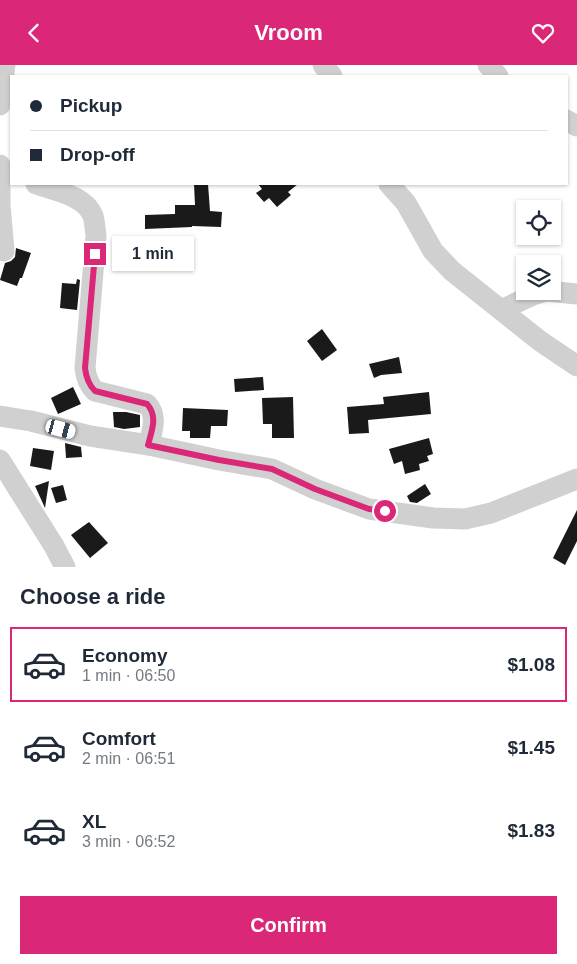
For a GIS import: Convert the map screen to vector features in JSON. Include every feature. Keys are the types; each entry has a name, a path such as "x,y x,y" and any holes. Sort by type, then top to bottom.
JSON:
{"street":[{"path":"0,105 5,65"},
{"path":"488,65 497,75"},
{"path":"0,165 0,205 4,251"},
{"path":"39,185 78,199 88,206 93,217 96,235 85,368 86,376 90,387 95,391 147,404 152,409 154,415 148,445"},
{"path":"390,185 406,203 432,251 452,271 540,341 577,366"},
{"path":"501,310 533,295 547,291 577,295"},
{"path":"0,416 31,421 90,436 272,469 315,489 369,509 432,518 466,519 491,513 577,479"},
{"path":"0,460 54,546 65,567"}],"building":[{"path":"194,185 208,185 210,211 222,212 221,227 192,226 145,229 145,215 175,214 175,205 195,205"},
{"path":"259,185 297,185 288,192 291,195 277,207 269,198 264,202 256,193 262,189"},
{"path":"16,248 31,253 17,286 0,280 5,263 15,257"},
{"path":"77,279 80,280 77,310 60,308 62,283 76,284"},
{"path":"322,329 337,350 322,361 307,341"},
{"path":"399,357 402,373 381,375 374,378 369,364"},
{"path":"263,377 264,390 235,392 234,379"},
{"path":"73,387 81,404 58,414 51,398"},
{"path":"429,392 431,414 368,420 369,433 349,434 347,407 384,404 383,397"},
{"path":"293,397 294,438 272,438 272,424 263,424 262,398"},
{"path":"183,408 228,410 227,426 211,426 210,438 190,438 190,431 182,431"},
{"path":"113,412 140,415 140,427 124,429 114,427"},
{"path":"429,438 433,454 427,456 429,461 419,464 420,470 405,474 402,461 394,464 389,449"},
{"path":"65,443 81,447 82,457 66,458"},
{"path":"33,448 54,451 51,470 30,466"},
{"path":"49,481 45,508 35,486"},
{"path":"425,484 431,494 417,503 410,502 407,496"},
{"path":"63,485 67,500 56,503 51,488"},
{"path":"577,510 577,541 565,565 553,558"},
{"path":"89,522 108,543 90,558 71,535"}],"route":[{"path":"95,254 85,368 86,376 90,387 95,391 147,404 152,409 154,415 153,424 148,445 272,469 315,489 369,509 385,511"}]}
